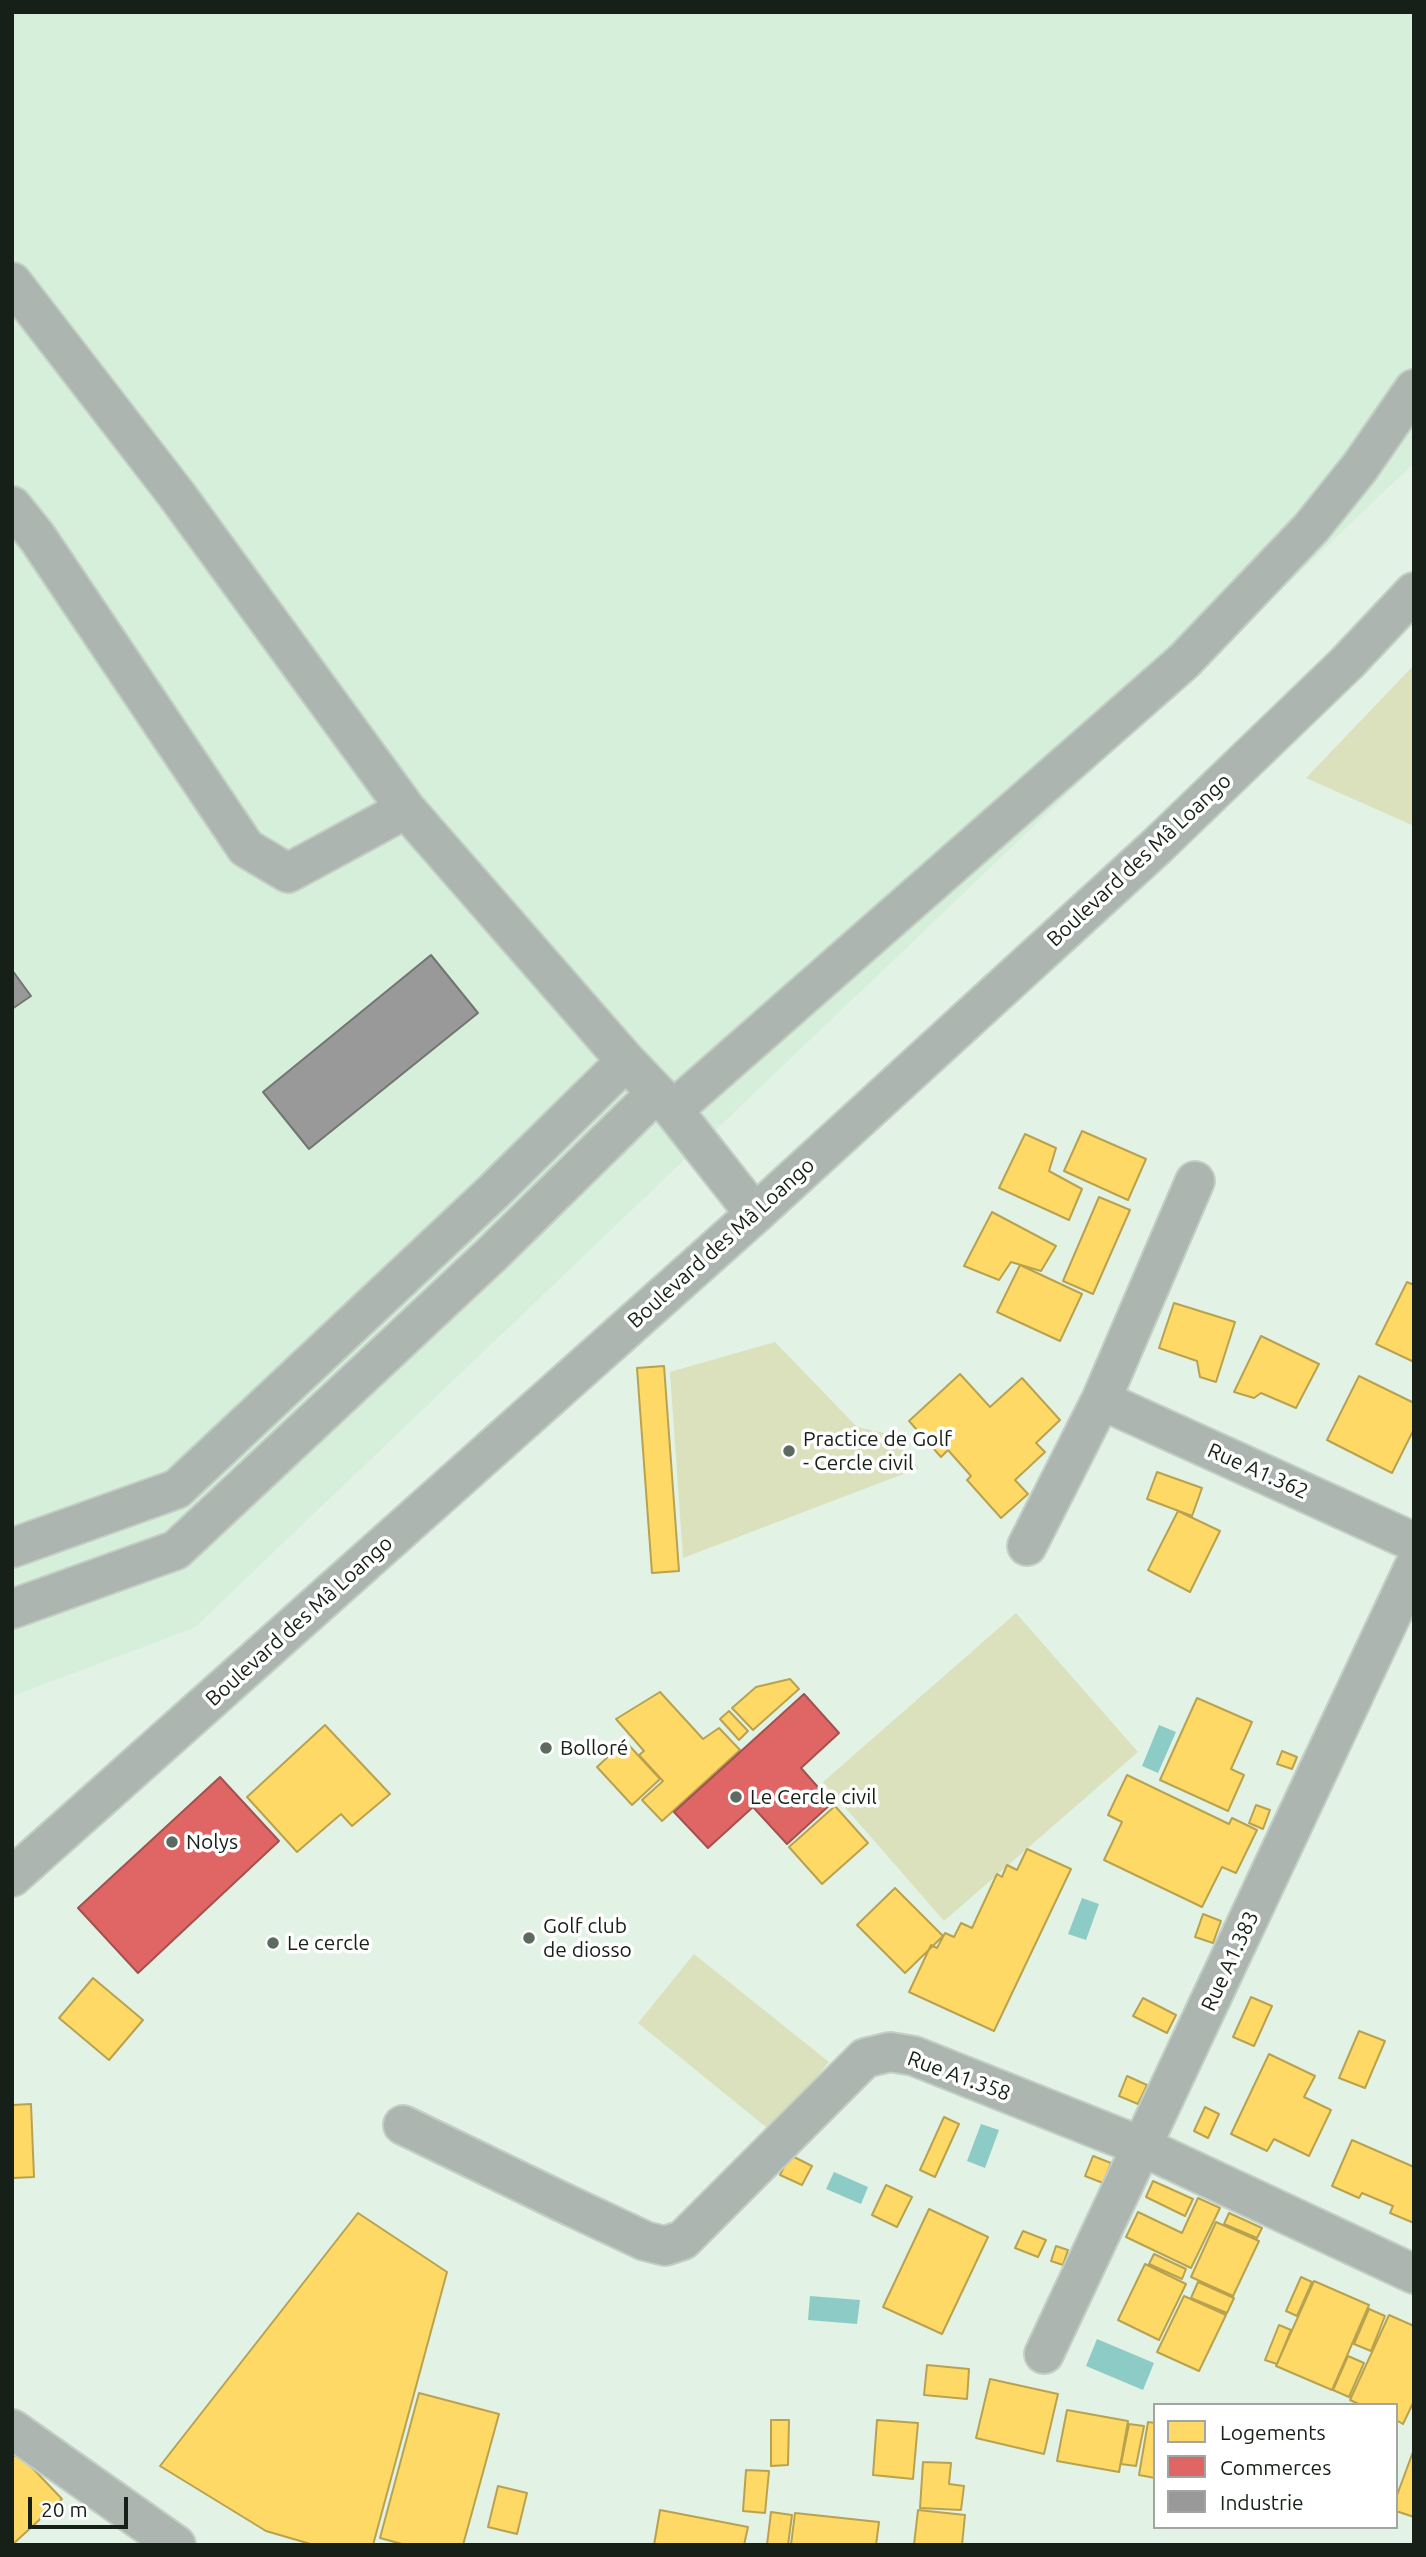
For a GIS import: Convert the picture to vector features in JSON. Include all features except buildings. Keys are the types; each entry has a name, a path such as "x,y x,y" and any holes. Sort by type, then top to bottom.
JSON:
{"street":[{"path":"12,282 176,494 406,810 665,1102 755,1214"},
{"path":"12,1609 176,1550 491,1255 665,1102 1176,669 1311,528 1360,467 1414,389"},
{"path":"12,506 37,537 246,848 288,873 406,810"},
{"name":"Boulevard des Mâ Loango","path":"12,1877 755,1214 1156,847 1347,663 1414,592"},
{"path":"12,1548 177,1489 492,1193 626,1061"},
{"path":"1027,1546 1101,1400 1195,1181"},
{"name":"Rue A1.362","path":"1101,1400 1414,1542"},
{"name":"Rue A1.383","path":"1044,2354 1414,1567"},
{"name":"Rue A1.358","path":"403,2125 609,2224 665,2246 683,2240 865,2058 890,2052 914,2056 1143,2147 1414,2274"},
{"path":"12,2429 176,2545"}],"shaded area":[{"path":"12,12 1414,12 1414,463 194,1628 12,1696"},
{"path":"1414,665 1414,826 1306,778"},
{"name":"Practice de Golf - Cercle civil","path":"775,1342 857,1427 888,1434 919,1468 683,1558 670,1372"},
{"path":"1016,1613 1138,1752 944,1921 823,1782"},
{"path":"694,1954 829,2062 772,2132 638,2023"}],"water":[{"path":"1159,1725 1176,1732 1158,1773 1142,1766"},
{"path":"1082,1898 1099,1904 1086,1940 1068,1934"},
{"path":"981,2124 999,2130 985,2168 967,2161"},
{"path":"834,2172 868,2187 861,2204 826,2189"},
{"path":"810,2296 860,2300 857,2324 808,2320"},
{"path":"1097,2339 1154,2363 1143,2390 1086,2366"}],"place":[{"name":"Practice de Golf - Cercle civil","path":"789,1451"},
{"name":"Bolloré","path":"546,1748"},
{"name":"Le Cercle civil","path":"736,1797"},
{"name":"Nolys","path":"172,1842"},
{"name":"Golf club de diosso","path":"529,1938"},
{"name":"Le cercle","path":"273,1943"}]}
